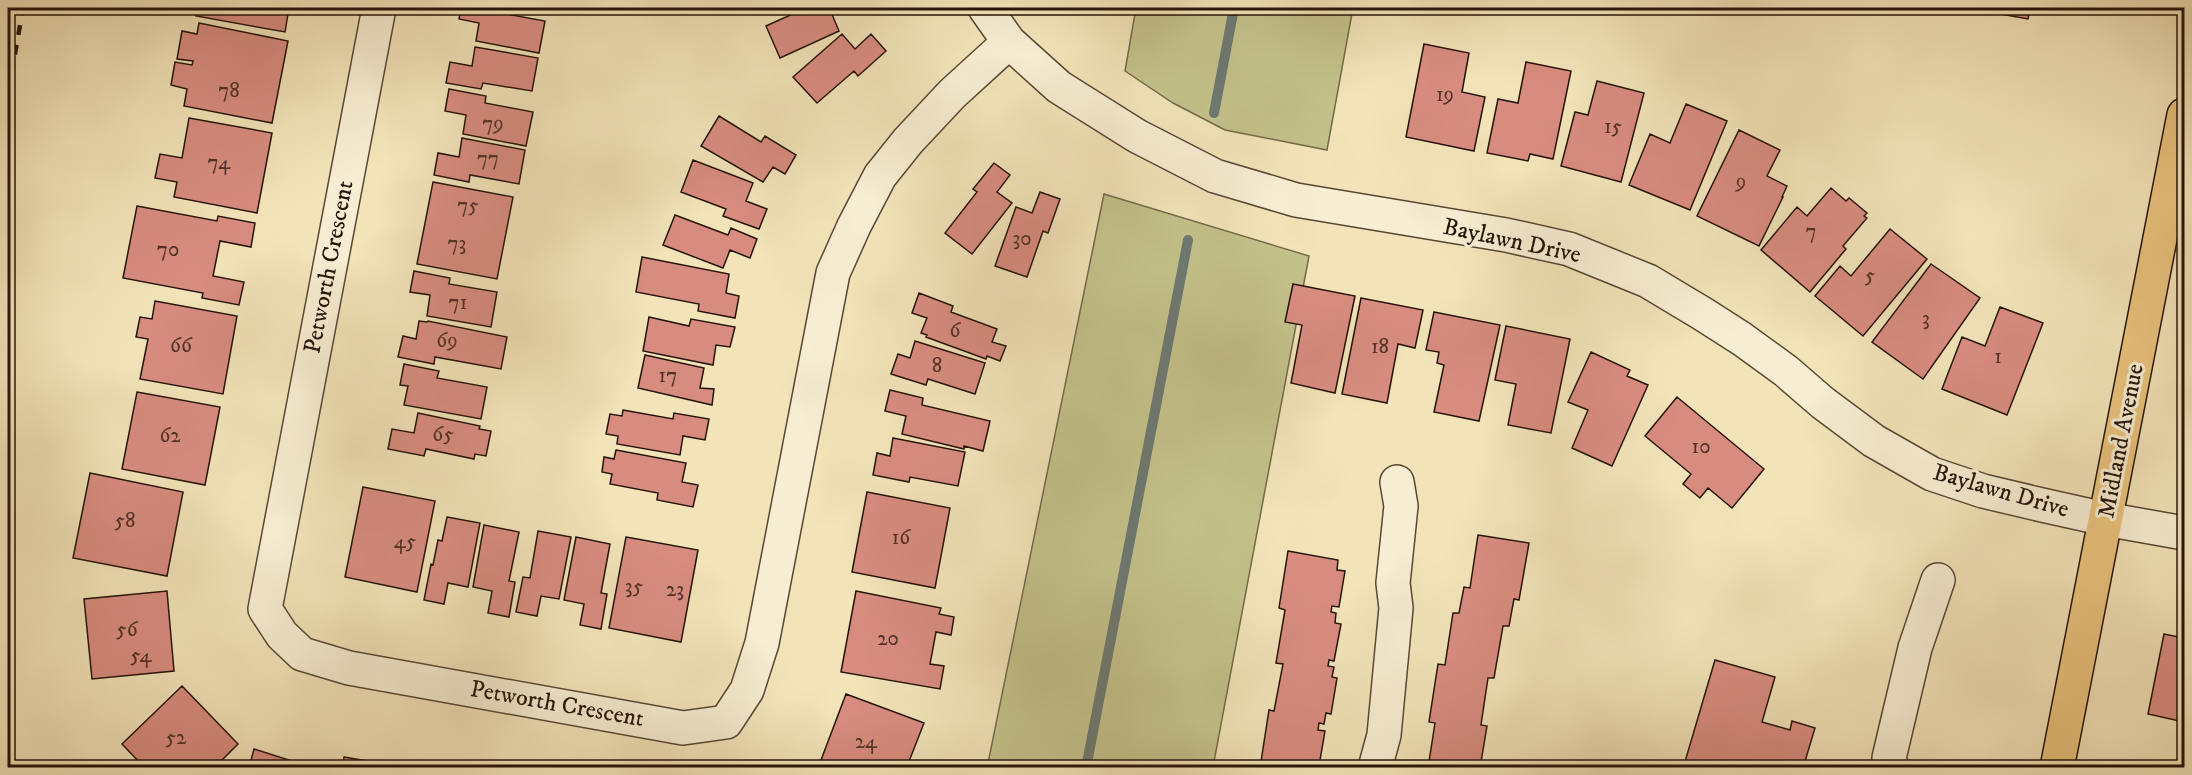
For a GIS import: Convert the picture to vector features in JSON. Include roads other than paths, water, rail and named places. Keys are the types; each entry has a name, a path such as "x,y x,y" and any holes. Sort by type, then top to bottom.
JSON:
{"main road":[{"name":"Midland Avenue","path":"2057,768 2184,115"}],"street":[{"name":"Petworth Crescent","path":"379,8 265,609 282,635 302,654 349,668 683,728 726,722 747,690 764,635 833,273 854,226 880,176 908,141 952,94 1010,42"},
{"name":"Baylawn Drive","path":"985,8 1010,42 1059,87 1137,136 1215,176 1296,200 1506,235 1569,249 1648,281 1703,314 1786,371 1823,403 1874,441 1932,474 1983,491 2105,519 2184,533"},
{"path":"1375,768 1384,735 1396,608 1393,583 1401,506 1397,482"},
{"path":"1892,768 1889,758 1915,648 1938,580"}],"waterway":[{"path":"1214,113 1234,8"},
{"path":"1086,768 1188,240"}],"railway":[{"path":"8,94 23,8"}]}
